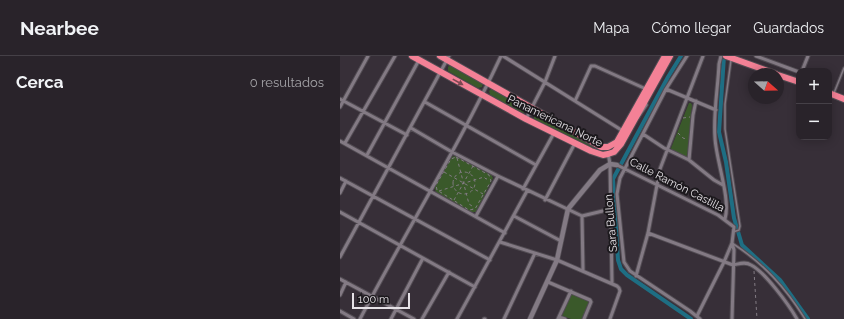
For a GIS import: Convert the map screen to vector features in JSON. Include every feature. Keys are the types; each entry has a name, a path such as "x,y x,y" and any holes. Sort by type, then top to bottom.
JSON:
{"highway":[{"name":"Panamericana Norte","path":"412,56 526,119 598,154 608,154 614,152 621,144 645,100 648,90 665,56"},
{"name":"Panamericana Norte","path":"440,56 448,58 488,83 532,107 595,145 601,147 608,147 616,142 670,56"},
{"path":"729,57 760,68"},
{"path":"784,76 796,80"},
{"path":"832,94 844,99"}],"street":[{"path":"340,107 342,100 368,56"},
{"path":"345,143 395,56"},
{"path":"360,319 414,218 431,191 502,56 623,131"},
{"path":"526,119 545,82 555,56"},
{"name":"Sara Bullon","path":"687,56 666,89 624,168 620,178 617,194 624,262 628,269 698,318"},
{"path":"636,276 648,233 660,169 703,56"},
{"path":"721,56 716,110 716,143 723,185 726,212 725,219"},
{"path":"756,56 796,70"},
{"path":"802,68 808,56"},
{"path":"340,257 448,58"},
{"path":"367,155 419,60"},
{"path":"575,100 591,66 595,66 648,90"},
{"path":"666,89 716,110"},
{"path":"342,100 406,135"},
{"path":"689,160 693,115 696,101"},
{"path":"425,102 536,165"},
{"path":"411,128 452,152 523,189 582,216 611,209"},
{"path":"523,189 554,133"},
{"path":"643,134 668,150 689,160 714,180 723,185"},
{"path":"340,141 505,233"},
{"path":"545,200 575,143"},
{"path":"608,147 610,164 612,283"},
{"path":"530,319 557,260 568,209 597,172 610,164"},
{"name":"Calle Ramón Castilla","path":"610,164 624,168 725,219 734,227 736,231"},
{"path":"476,216 498,176"},
{"path":"340,178 490,260"},
{"path":"340,193 346,181"},
{"path":"457,319 527,191"},
{"path":"340,212 475,287"},
{"path":"514,216 561,241"},
{"path":"582,216 584,271"},
{"path":"698,318 724,262 736,231"},
{"path":"648,233 733,265 745,262 753,266 763,274 792,310 797,319"},
{"path":"500,242 557,260 619,286 620,291 610,319"},
{"path":"732,243 732,319"},
{"path":"504,319 535,253"},
{"path":"391,319 423,258"},
{"path":"422,319 448,272"},
{"path":"340,279 414,319"},
{"path":"340,295 346,282"},
{"path":"548,282 571,291 591,302 584,319"},
{"path":"565,319 558,318 571,291"},
{"path":"340,310 354,319"}],"lane":[{"path":"729,57 725,121 740,226 736,231"},
{"path":"832,92 844,68"},
{"path":"732,243 755,259 770,273 791,297 805,319"}],"path":[{"path":"682,118 691,117"},
{"path":"677,133 683,138 689,139"},
{"path":"456,157 489,175 491,181 473,210"},
{"path":"456,157 451,159 436,185 438,191 469,210 473,210"},
{"path":"456,157 469,204 472,206 473,210"},
{"path":"454,200 473,166"},
{"path":"443,172 484,194"},
{"path":"460,172 469,173 474,180 474,189"},
{"path":"460,172 454,178 453,186 458,193 466,194 474,189"},
{"path":"438,191 484,177 486,179 490,178"},
{"path":"753,266 757,319"}],"green space":[{"path":"451,64 483,83 482,87 478,88 448,71 448,67"},
{"path":"492,88 526,106 526,111 523,113 490,95 489,91"},
{"path":"689,103 692,105 688,158 671,150 671,148"},
{"path":"536,112 594,146 593,148 534,119 534,114"},
{"path":"455,156 491,174 493,178 476,212 471,212 436,192 434,187 451,157"},
{"path":"573,293 589,301 582,319 571,319 562,316 571,294"}],"waterway":[{"path":"681,56 668,77 613,179 618,260 621,269 627,275 691,319"},
{"path":"724,56 719,132 726,162 734,218 742,245 780,280 808,319"}]}
